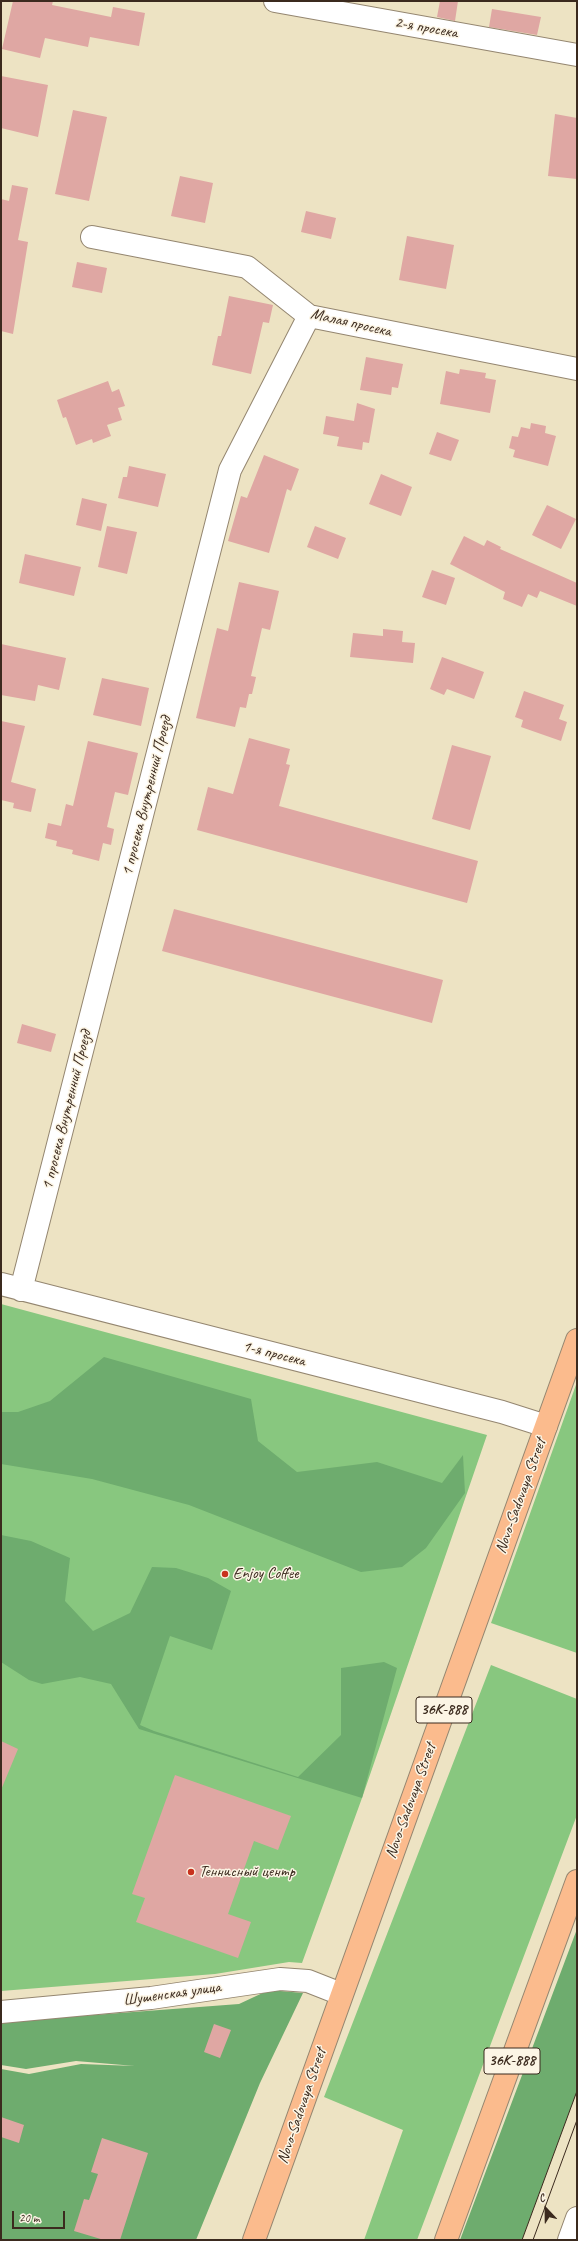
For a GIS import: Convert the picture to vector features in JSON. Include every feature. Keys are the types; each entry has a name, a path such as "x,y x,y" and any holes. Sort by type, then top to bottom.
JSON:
{"main road":[{"name":"Novo-Sadovaya Street","path":"254,2240 341,1994 577,1340"},
{"name":"36К-888","path":"446,2240 577,1881"}],"street":[{"name":"2-я просека","path":"275,1 577,55"},
{"name":"Малая просека","path":"92,237 247,267 309,316 577,369"},
{"name":"1 просека Внутренний Проезд","path":"11,1287 230,470 309,316"},
{"name":"1-я просека","path":"11,1287 502,1412 546,1426"},
{"name":"Шушенская улица","path":"1,2012 151,1998 280,1979 308,1981 341,1994"},
{"path":"569,2240 577,2218"}],"green space":[{"path":"1,1304 487,1435 362,1798 302,1963 289,1962 215,1974 1,1991"},
{"path":"104,1357 251,1399 258,1441 297,1472 377,1462 442,1483 463,1455 465,1493 426,1548 402,1567 361,1572 189,1505 92,1479 1,1464 1,1412 18,1412 50,1401"},
{"path":"577,1382 577,1653 491,1623"},
{"path":"1,1535 31,1541 70,1558 65,1601 93,1631 130,1613 152,1567 176,1568 208,1578 231,1591 212,1650 170,1636 140,1725 154,1731 298,1777 341,1735 341,1668 384,1662 397,1668 362,1798 139,1729 111,1684 80,1677 42,1684 29,1680 1,1662"},
{"path":"491,1665 577,1699 577,1815 417,2240 364,2240 403,2130 324,2097"},
{"path":"577,1929 577,2091 522,2240 460,2240"},
{"path":"269,1990 303,1993 260,2083 196,2240 1,2240 1,2069 29,2074 81,2064 135,2066 76,2061 26,2069 1,2065 1,2022 239,2004"}],"building":[{"path":"13,1 53,1 52,5 111,17 113,7 145,13 139,46 90,37 88,47 45,38 40,58 2,49"},
{"path":"440,1 458,1 455,21 437,17"},
{"path":"492,9 541,17 537,35 489,27"},
{"path":"1,76 48,85 38,137 1,128"},
{"path":"73,110 107,117 89,201 55,194"},
{"path":"555,114 577,118 577,179 548,176"},
{"path":"180,176 213,183 205,223 171,216"},
{"path":"12,185 28,188 18,240 28,242 13,334 1,331 1,199 9,201"},
{"path":"306,211 336,218 331,239 301,232"},
{"path":"407,236 454,245 446,289 399,280"},
{"path":"77,262 107,268 102,293 72,287"},
{"path":"229,296 273,305 269,323 263,322 251,374 212,365 218,336 221,336"},
{"path":"366,357 403,364 398,388 392,387 391,395 360,390"},
{"path":"460,369 486,373 485,378 496,380 490,413 440,404 446,371 459,374"},
{"path":"108,381 112,392 119,389 125,406 118,408 122,420 107,425 111,436 93,443 92,439 76,445 66,417 63,418 57,400"},
{"path":"357,403 375,409 369,443 363,442 362,450 337,446 339,437 323,434 326,416 354,421"},
{"path":"531,423 546,426 545,433 556,436 548,466 513,457 515,450 509,448 512,436 518,437 521,427 530,429"},
{"path":"437,432 459,440 451,461 429,454"},
{"path":"264,455 299,469 291,491 287,489 269,553 228,541 241,496 247,498"},
{"path":"129,466 166,474 158,507 118,498 123,477 127,477"},
{"path":"381,474 412,487 401,516 369,504"},
{"path":"82,498 107,504 101,531 76,525"},
{"path":"547,505 576,519 561,549 532,535"},
{"path":"107,526 137,532 127,574 98,567"},
{"path":"315,526 346,538 338,559 307,547"},
{"path":"464,536 484,546 487,540 501,547 500,549 577,583 577,606 540,591 537,598 528,594 522,607 503,599 505,592 450,564"},
{"path":"25,554 81,567 74,596 19,583"},
{"path":"432,570 455,578 446,605 422,597"},
{"path":"239,582 279,591 270,630 262,628 251,676 256,677 252,694 249,694 246,708 240,707 235,727 196,718 217,628 228,631"},
{"path":"383,629 403,631 402,642 415,643 413,663 350,657 353,633 383,636"},
{"path":"1,644 66,658 59,690 38,685 35,701 1,695"},
{"path":"442,657 484,672 474,699 447,689 444,695 430,689"},
{"path":"102,678 149,688 141,726 93,715"},
{"path":"524,691 564,705 559,719 567,722 561,741 521,727 523,720 515,717"},
{"path":"1,721 25,726 11,782 36,789 31,812 13,808 14,803 1,800"},
{"path":"249,738 290,749 286,764 290,765 279,806 478,861 467,903 197,830 208,787 233,794"},
{"path":"88,741 138,753 128,795 115,792 107,827 114,829 111,845 103,843 99,861 72,854 73,850 56,846 57,841 45,838 48,823 61,826 66,804 73,806"},
{"path":"452,745 491,756 470,830 432,819"},
{"path":"174,909 443,980 432,1023 162,951"},
{"path":"22,1024 56,1034 51,1052 17,1043"},
{"path":"1,1741 18,1749 1,1790"},
{"name":"Теннисный центр","path":"175,1775 291,1816 278,1850 254,1841 228,1914 251,1922 238,1958 136,1922 145,1898 132,1894"},
{"path":"214,2024 231,2030 220,2058 204,2052"},
{"path":"1,2117 24,2125 19,2143 1,2137"},
{"path":"102,2138 148,2153 120,2240 104,2240 74,2231 84,2199 89,2200 98,2174 91,2172"}],"tram line":[{"path":"522,2240 577,2091"},
{"path":"533,2240 577,2120"}],"place":[{"name":"Enjoy Coffee","path":"225,1574"},
{"name":"Теннисный центр","path":"191,1872"}]}
